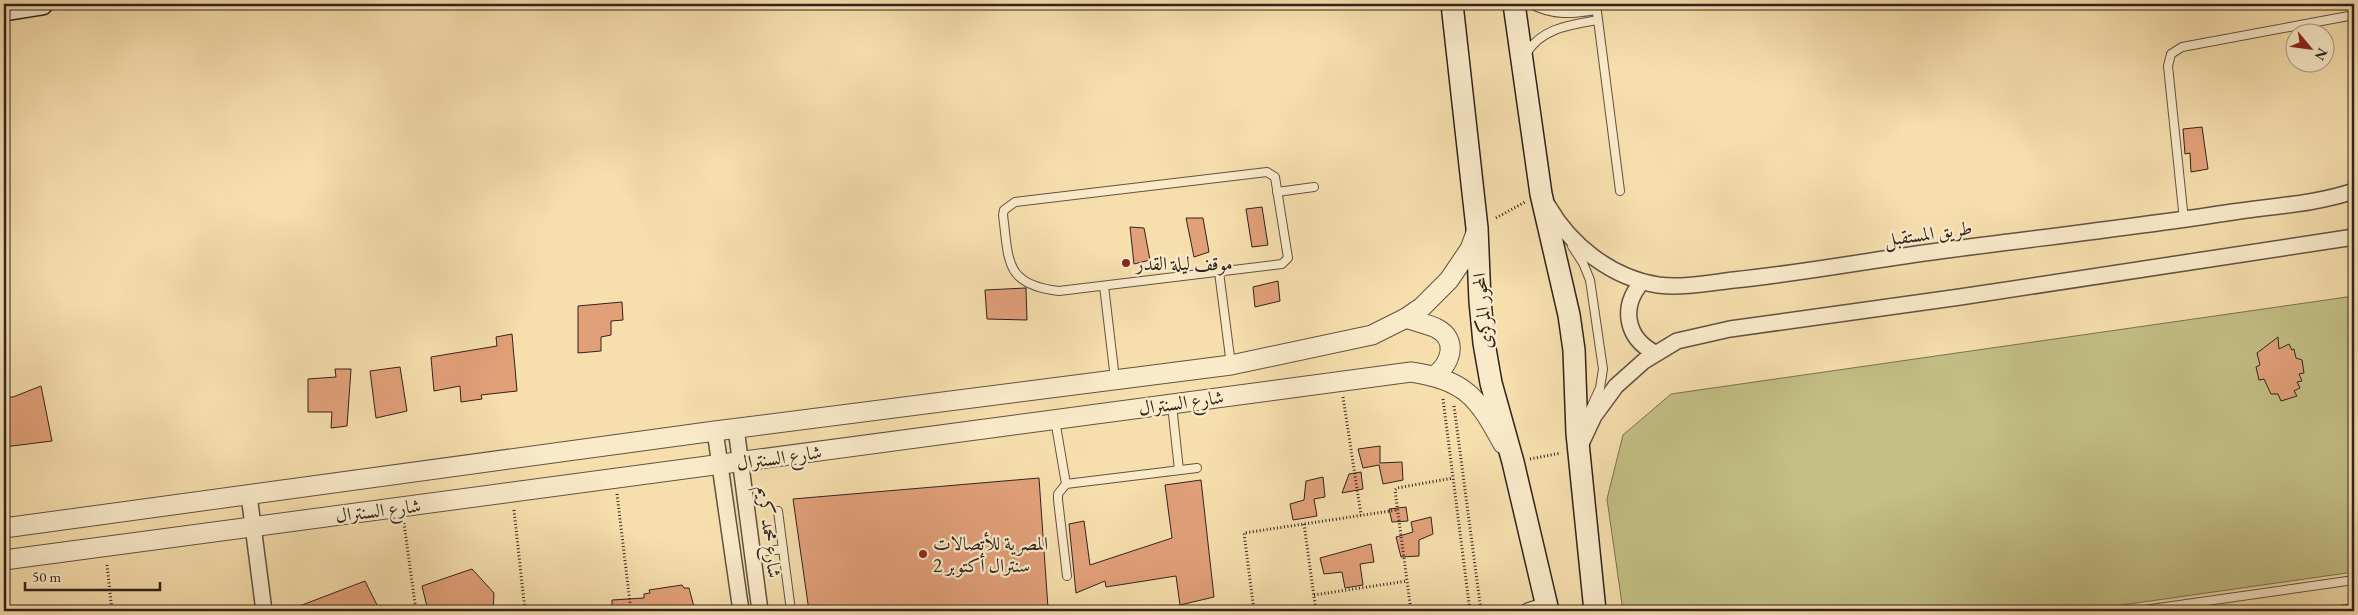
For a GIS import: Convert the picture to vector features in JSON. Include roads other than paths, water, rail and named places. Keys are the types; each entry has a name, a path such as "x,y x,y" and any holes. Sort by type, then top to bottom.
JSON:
{"main road":[{"path":"4,10 42,4"},
{"name":"المحور المركزى","path":"1452,4 1477,228 1484,343 1491,384 1513,462 1541,609"},
{"path":"1514,4 1541,194 1562,280 1571,332 1576,385 1578,441 1595,611"}],"street":[{"name":"طريق المستقبل","path":"1541,194 1562,227 1584,249 1608,267 1642,282 1678,286 1757,278 1940,251 2184,220 2325,198 2354,190"},
{"name":"شارع السنترال","path":"4,528 736,428 1231,365 1372,335 1406,318 1422,307 1449,280 1470,249 1477,228"},
{"path":"1578,441 1604,401 1629,373 1655,353 1676,342 1730,329 1960,298 2354,238"},
{"path":"1642,282 1631,298 1628,316 1630,326 1639,342 1655,353"},
{"path":"1406,318 1437,328 1448,338 1450,345 1449,359 1442,379"},
{"name":"شارع السنترال","path":"4,560 1340,380 1412,372 1442,379 1468,394 1483,408 1513,462"},
{"name":"شارع محمد كريم","path":"736,428 760,611"},
{"name":"شارع محمد كريم","path":"715,431 741,611"},
{"path":"249,495 264,611"}],"lane":[{"path":"1531,4 1546,11 1573,14 1596,7 1620,191"},
{"path":"2184,220 2168,66 2171,54 2182,47 2354,15"},
{"path":"1522,60 1533,45 1547,33 1558,28 1598,20"},
{"path":"1267,172 1275,177 1277,192 1288,258 1282,264 1104,286 1049,290 1027,282 1016,275 1010,266 1003,215 1004,210 1015,202 1267,172"},
{"path":"1277,192 1314,187"},
{"path":"1219,272 1231,365"},
{"path":"1104,286 1115,380"},
{"path":"1172,403 1179,470"},
{"path":"1055,419 1066,484"},
{"path":"1067,576 1058,500 1058,494 1066,484 1197,468"},
{"path":"778,511 791,611"},
{"path":"752,553 783,549"},
{"path":"2138,611 2354,580"},
{"path":"2333,611 2354,608"}],"place":[{"name":"موقف ليلة القدر","path":"1126,263"},
{"name":"المصرية للأتصالات سنترال أكتوبر 2","path":"923,554"}]}
